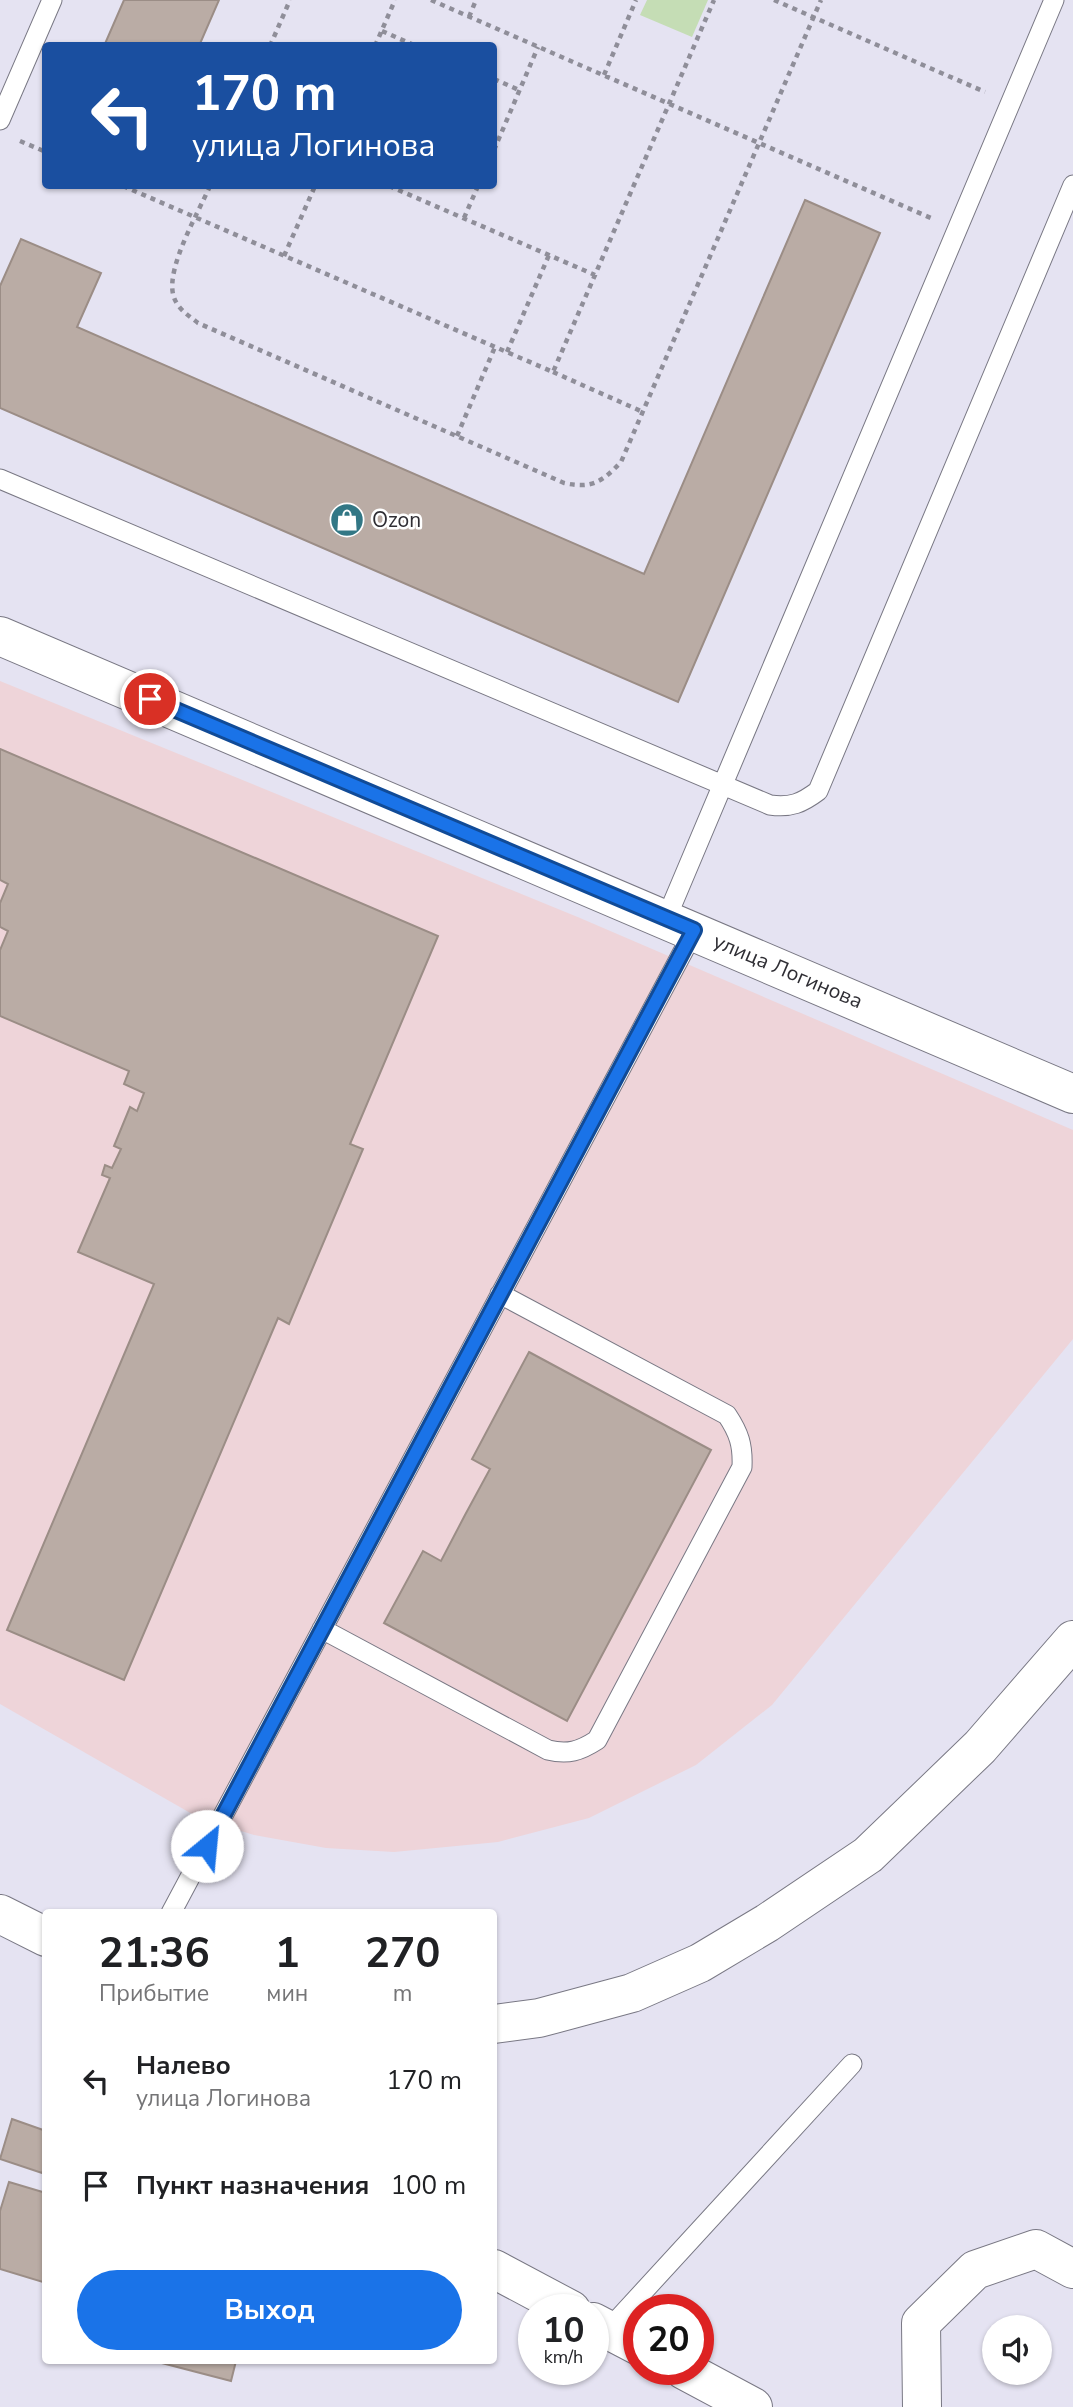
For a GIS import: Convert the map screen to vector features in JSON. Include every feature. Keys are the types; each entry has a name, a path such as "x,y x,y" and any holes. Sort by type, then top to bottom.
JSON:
{"street":[{"name":"улица Логинова","path":"0,636 1073,1094"},
{"path":"497,2025 539,2018 632,1993 700,1963 767,1923 868,1855 980,1747 1073,1640"},
{"path":"0,1914 42,1935"},
{"path":"922,2407 921,2323 975,2270 1036,2249 1073,2270"},
{"path":"497,2271 541,2294"},
{"path":"712,2385 752,2407"}],"lane":[{"path":"0,120 52,0"},
{"path":"173,1909 500,1294 680,925 723,785 1054,0"},
{"path":"0,479 770,805 786,807 802,803 818,790 1073,185"},
{"path":"322,1629 548,1750 562,1753 580,1750 597,1740 742,1467 743,1449 739,1433 727,1415 500,1294"},
{"path":"613,2333 852,2064"}],"path":[{"path":"272,42 290,0"},
{"path":"377,42 395,0"},
{"path":"431,0 957,229"},
{"path":"469,17 476,0"},
{"path":"604,75 636,0"},
{"path":"553,372 714,0"},
{"path":"774,0 1011,103"},
{"path":"209,189 174,267 173,294 180,310 198,323 564,483 584,487 601,482 621,462 821,0"},
{"path":"382,31 407,42"},
{"path":"497,143 538,47"},
{"path":"497,80 519,90"},
{"path":"130,189 643,412"},
{"path":"284,256 314,189"},
{"path":"396,189 595,275"},
{"path":"464,218 477,189"},
{"path":"507,352 549,255"},
{"path":"457,436 495,347"}],"shaded area":[{"path":"0,681 580,918 1073,1130 1073,1339 772,1705 696,1765 589,1818 498,1842 394,1852 326,1848 254,1835 199,1818 0,1704"}],"green space":[{"path":"647,0 708,0 692,37 640,15"}],"building":[{"path":"124,0 219,0 201,42 106,42"},
{"path":"805,200 880,233 678,702 0,408 0,286 21,239 101,273 77,327 644,574"},
{"path":"0,749 438,936 350,1144 363,1149 289,1324 278,1318 124,1680 7,1630 154,1284 78,1252 110,1178 102,1175 105,1165 112,1168 121,1149 114,1146 130,1107 137,1111 144,1093 124,1084 129,1071 0,1016 0,950 8,931 0,927 0,903 8,884 0,880"},
{"path":"529,1352 711,1450 567,1721 384,1623 423,1551 441,1561 490,1469 472,1459"},
{"path":"12,2119 42,2130 42,2173 0,2159"},
{"path":"9,2182 42,2192 42,2282 0,2269 0,2211"},
{"path":"166,2364 235,2364 231,2381"}],"place":[{"name":"Ozon","path":"347,520"}],"route":[{"path":"150,699 694,930 207,1846"}]}
